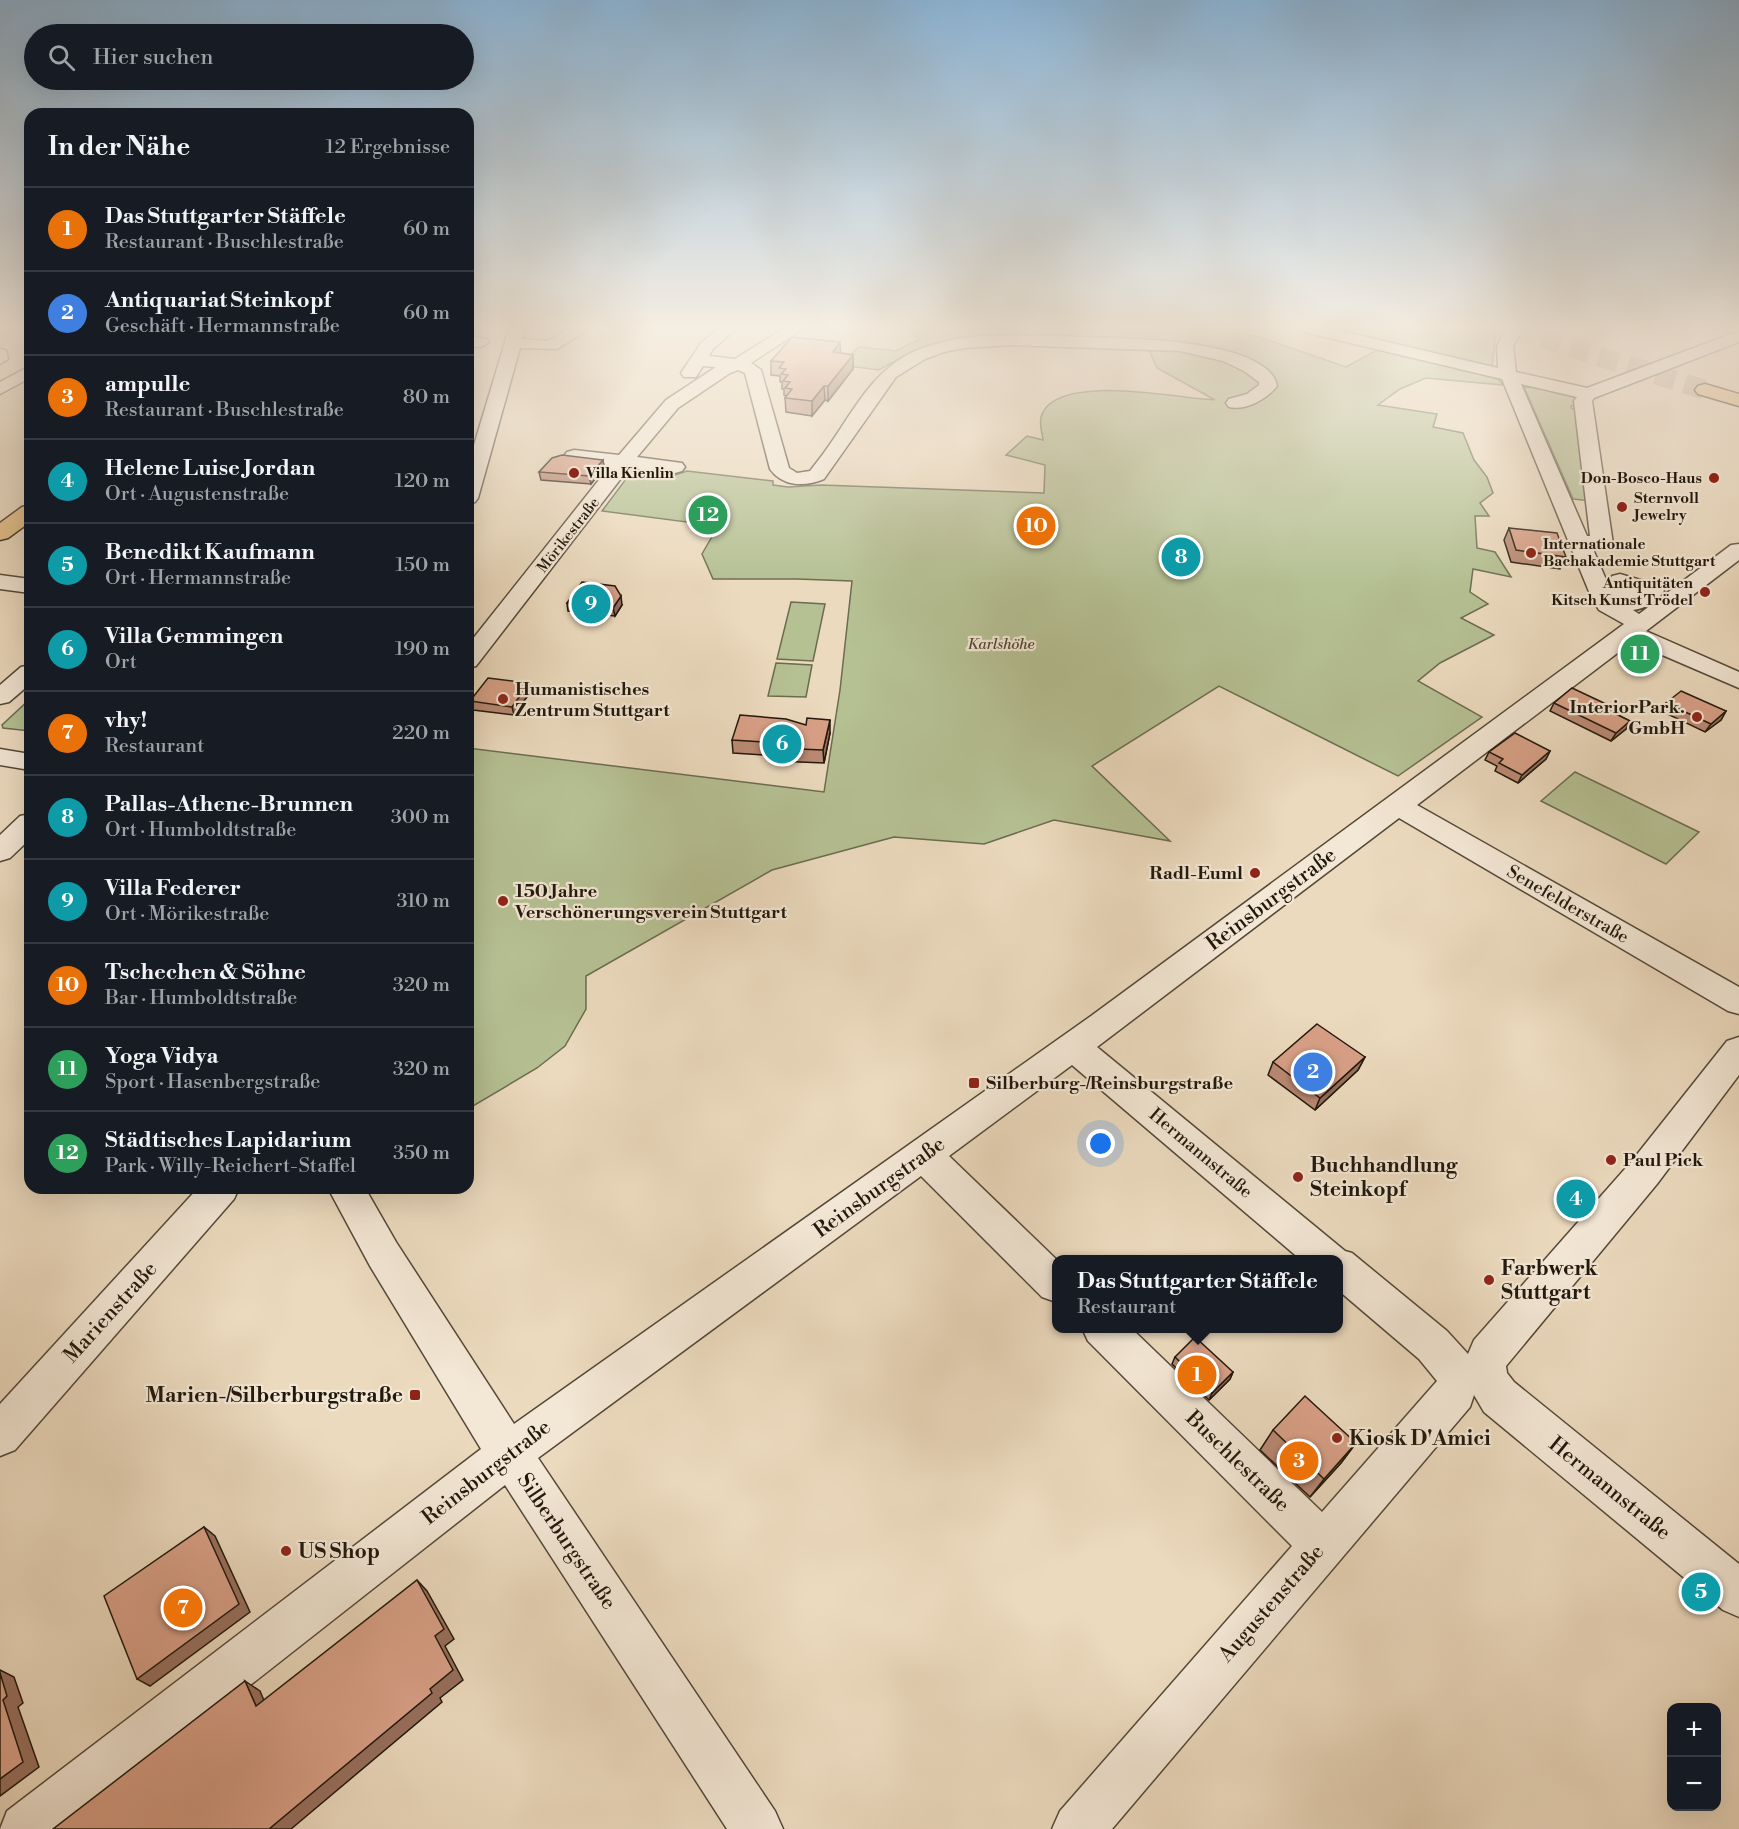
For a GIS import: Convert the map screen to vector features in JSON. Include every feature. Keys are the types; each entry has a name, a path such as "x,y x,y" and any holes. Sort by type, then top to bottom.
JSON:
{"main road":[{"path":"0,533 24,516"}],"street":[{"path":"474,477 492,414"},
{"name":"Mörikestraße","path":"474,652 663,414"},
{"path":"765,414 780,469 783,474 792,478 808,478 817,475 860,414"},
{"path":"1526,414 1607,605 1634,628 1739,681"},
{"path":"1578,541 1602,544 1584,414"},
{"path":"574,456 675,467"},
{"name":"Reinsburgstraße","path":"25,1829 509,1454 924,1155 1739,550"},
{"path":"0,582 24,585"},
{"path":"0,697 24,677"},
{"path":"0,757 24,761"},
{"name":"Senefelderstraße","path":"1397,805 1739,1002"},
{"path":"0,851 24,829"},
{"name":"Hermannstraße","path":"1072,1046 1324,1255"},
{"name":"Augustenstraße","path":"1078,1829 1455,1392 1458,1385 1472,1377 1484,1365 1488,1354 1644,1173 1739,1050"},
{"path":"924,1155 1052,1280"},
{"name":"Marienstraße","path":"0,1435 216,1194"},
{"name":"Silberburgstraße","path":"350,1194 459,1377 757,1829"},
{"name":"Hermannstraße","path":"1343,1270 1433,1345 1452,1366 1472,1377 1499,1397 1739,1594"},
{"name":"Buschlestraße","path":"1106,1333 1322,1544"}],"green space":[{"name":"Karlshöhe","path":"1437,414 1433,427 1463,433 1474,460 1487,477 1493,493 1480,503 1489,516 1475,516 1477,548 1495,552 1511,577 1473,569 1470,592 1488,604 1461,618 1494,635 1440,663 1418,681 1482,717 1398,776 1219,686 1092,766 1170,841 1054,820 984,844 894,837 772,870 586,976 586,1009 565,1046 537,1068 474,1105 474,749 824,792 840,690 852,581 713,579 702,554 718,526 602,511 632,471 675,475 687,471 773,481 773,485 788,487 821,485 1044,493 1045,465 1006,455 1027,436 1043,440 1042,415"},
{"path":"1536,414 1579,414 1592,501 1573,499"},
{"path":"791,602 825,604 813,661 777,659"},
{"path":"776,663 812,665 806,697 768,696"},
{"path":"24,705 24,730 3,728 2,725"},
{"path":"1575,772 1699,832 1666,864 1541,801"}],"building":[{"path":"562,455 603,460 589,476 539,472 552,458"},
{"path":"1509,528 1557,533 1566,557 1516,550"},
{"path":"582,582 615,586 621,596 613,608 567,603"},
{"path":"488,678 529,683 512,707 474,702 474,696"},
{"path":"1572,688 1606,704 1602,707 1630,721 1616,733 1554,703"},
{"path":"1681,691 1726,711 1711,724 1666,703"},
{"path":"740,715 786,719 806,725 807,718 830,720 823,750 774,748 765,742 732,740"},
{"path":"1515,733 1550,751 1522,775 1499,763 1503,759 1489,752"},
{"path":"1317,1024 1365,1057 1320,1098 1273,1062"},
{"path":"1195,1337 1233,1372 1212,1393 1175,1357"},
{"path":"1305,1396 1356,1443 1324,1479 1273,1430"},
{"path":"204,1527 239,1604 137,1679 104,1596"},
{"path":"417,1580 444,1629 435,1636 453,1670 430,1689 432,1693 269,1829 53,1829 245,1681 256,1706"},
{"path":"0,1673 7,1696 3,1700 23,1762 0,1779"}],"place":[{"name":"Villa Kienlin","path":"574,473"},
{"name":"Don-Bosco-Haus","path":"1714,478"},
{"name":"Sternvoll Jewelry","path":"1622,507"},
{"name":"Städtisches Lapidarium","path":"708,515"},
{"name":"Tschechen & Söhne","path":"1036,526"},
{"name":"Internationale Bachakademie Stuttgart","path":"1531,553"},
{"name":"Pallas-Athene-Brunnen","path":"1181,557"},
{"name":"Antiquitäten Kitsch Kunst Trödel","path":"1705,592"},
{"name":"Villa Federer","path":"591,604"},
{"name":"Yoga Vidya","path":"1640,654"},
{"name":"Humanistisches Zentrum Stuttgart","path":"503,699"},
{"name":"InteriorPark. GmbH","path":"1697,717"},
{"name":"Villa Gemmingen","path":"782,744"},
{"name":"Radl-Euml","path":"1255,873"},
{"name":"150 Jahre Verschönerungsverein Stuttgart","path":"503,901"},
{"name":"Antiquariat Steinkopf","path":"1313,1072"},
{"name":"Silberburg-/Reinsburgstraße","path":"974,1083"},
{"name":"Paul Pick","path":"1611,1160"},
{"name":"Buchhandlung Steinkopf","path":"1298,1177"},
{"name":"Helene Luise Jordan","path":"1576,1199"},
{"name":"Farbwerk Stuttgart","path":"1489,1280"},
{"name":"Das Stuttgarter Stäffele","path":"1197,1375"},
{"name":"Marien-/Silberburgstraße","path":"415,1395"},
{"name":"Kiosk D'Amici","path":"1337,1438"},
{"name":"ampulle","path":"1299,1461"},
{"name":"US Shop","path":"286,1551"},
{"name":"Benedikt Kaufmann","path":"1701,1592"},
{"name":"vhy!","path":"183,1608"}]}
